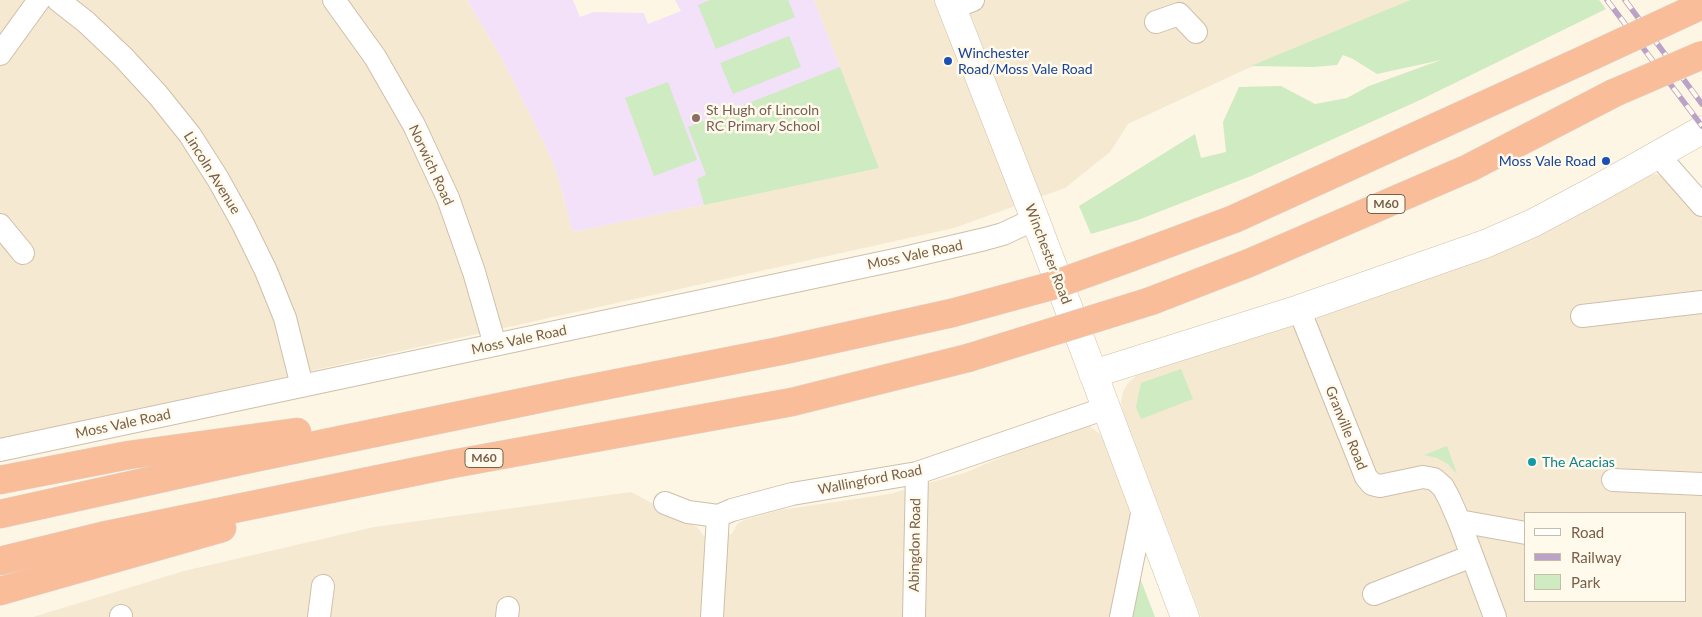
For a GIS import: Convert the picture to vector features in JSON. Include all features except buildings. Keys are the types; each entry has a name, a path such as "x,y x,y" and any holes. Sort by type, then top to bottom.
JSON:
{"highway":[{"path":"0,514 244,460 780,351 952,313 1051,286 1234,219 1702,4"},
{"name":"M60","path":"0,561 102,536 452,464 792,402 968,358 1151,301 1249,263 1469,168 1614,94 1702,55"},
{"path":"0,480 129,455 567,393"},
{"name":"M60","path":"0,591 452,464"}],"street":[{"path":"0,54 39,0"},
{"name":"Lincoln Avenue","path":"58,0 86,22 123,57 158,95 190,135 218,178 243,224 285,318 302,386"},
{"name":"Norwich Road","path":"334,0 380,66 414,126 448,198 474,272 495,345"},
{"name":"Winchester Road","path":"958,3 1035,219 1185,617"},
{"path":"1156,22 1180,7 1196,32"},
{"path":"1094,374 1299,309 1452,256 1508,234 1595,190 1695,134"},
{"path":"1658,155 1702,205"},
{"name":"Moss Vale Road","path":"0,450 967,244 1003,234 1035,219"},
{"path":"0,225 23,253"},
{"path":"1582,316 1702,302"},
{"name":"Granville Road","path":"1299,309 1366,477 1372,484 1380,486 1423,477 1434,479 1443,487 1450,498 1495,617"},
{"name":"Wallingford Road","path":"666,503 688,512 718,516 732,510 792,494 917,472 1106,408"},
{"name":"Abingdon Road","path":"914,617 917,472"},
{"path":"1613,480 1702,484"},
{"path":"1121,617 1143,509"},
{"path":"712,617 718,516"},
{"path":"1459,521 1524,533"},
{"path":"1374,594 1472,556"},
{"path":"319,617 323,586"}],"shaded area":[{"path":"0,0 467,0 501,57 544,143 556,170 573,232 879,168 814,0 1410,0 1242,71 1128,124 1110,152 1065,188 954,228 0,440"},
{"name":"St Hugh of Lincoln RC Primary School","path":"467,0 573,0 580,17 594,12 644,13 648,24 681,11 675,0 814,0 879,168 573,232 556,170 544,143 501,57"},
{"path":"1657,174 1673,185 1702,218 1702,617 1201,617 1121,403 1123,392 1128,383 1147,370 1647,175"},
{"path":"1090,426 1102,436 1134,522 1115,617 33,617 184,571 374,527 631,492 697,527 704,536 732,534 737,524 744,520 780,510 890,494 964,473 1074,427"}],"green space":[{"path":"710,0 788,0 795,17 716,49 698,5"},
{"path":"1410,0 1599,0 1606,9 1420,100 1251,176 1138,220 1091,234 1079,206 1195,134 1201,158 1226,152 1223,122 1239,87 1281,86 1315,104 1347,98 1369,86 1441,60 1377,74 1343,55 1337,65 1314,67 1251,66"},
{"path":"789,36 801,67 733,94 720,63"},
{"path":"840,67 879,168 704,205 697,179 706,175 688,127"},
{"path":"668,82 697,160 654,176 625,98"},
{"path":"1181,369 1193,399 1141,419 1136,407 1141,383"},
{"path":"1447,446 1457,474 1448,464 1437,458 1424,455"},
{"path":"1137,570 1155,617 1128,617"}],"railway":[{"path":"1607,0 1702,126"},
{"path":"1625,0 1702,104"}],"place":[{"name":"Winchester Road/Moss Vale Road","path":"948,61"},
{"name":"St Hugh of Lincoln RC Primary School","path":"696,118"},
{"name":"Moss Vale Road","path":"1606,161"},
{"name":"The Acacias","path":"1532,462"}]}
